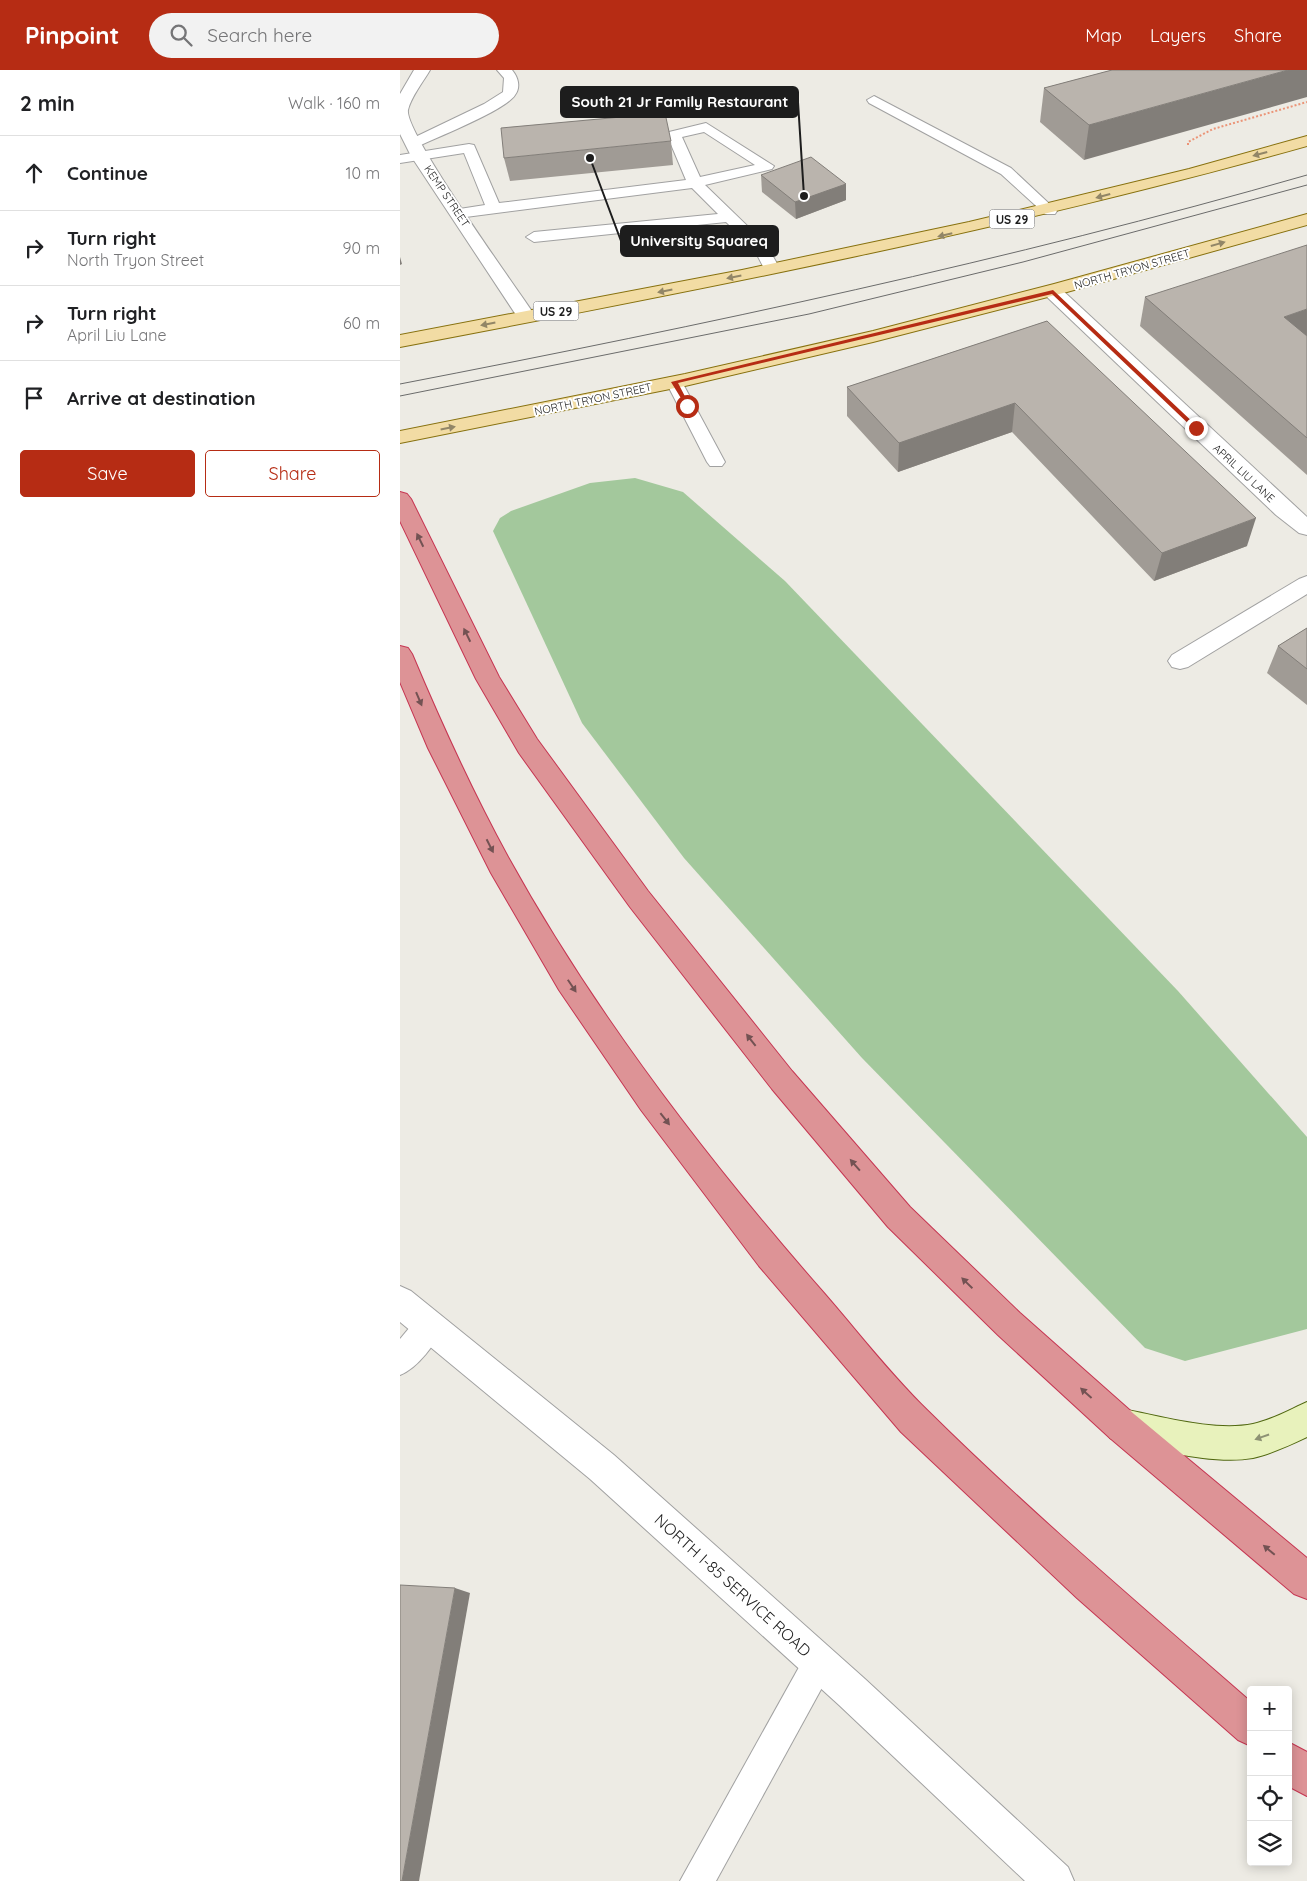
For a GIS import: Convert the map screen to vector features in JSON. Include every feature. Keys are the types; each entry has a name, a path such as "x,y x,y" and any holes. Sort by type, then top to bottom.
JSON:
{"highway":[{"path":"400,499 493,687 528,746 639,899 782,1080 899,1217 1009,1324 1122,1426 1307,1581"},
{"path":"400,654 440,748 500,866 569,982 651,1101 770,1255 913,1420 1090,1585 1247,1723"},
{"path":"1292,1764 1307,1777"}],"main road":[{"name":"US 29","path":"400,341 903,244 1050,211 1307,142"},
{"name":"NORTH TRYON STREET","path":"400,437 674,382 1053,292 1307,219"}],"street":[{"name":"KEMP STREET","path":"422,70 410,88 400,111 401,120 416,150 527,317"},
{"name":"APRIL LIU LANE","path":"1053,292 1270,497 1307,528"},
{"path":"1180,661 1307,584"},
{"name":"NORTH I-85 SERVICE ROAD","path":"400,1302 602,1467 819,1662 1054,1881"},
{"path":"1122,1426 1198,1438 1247,1442 1307,1419"}],"lane":[{"path":"400,159 509,94 512,82 510,74 504,70"},
{"path":"874,100 1006,172 1050,211"},
{"path":"458,213 695,184 767,166 706,127 674,135 660,130"},
{"path":"674,135 695,184 761,247 772,270"},
{"path":"416,150 469,148 494,208"},
{"path":"534,237 728,217"},
{"path":"674,382 716,462"},
{"path":"400,1361 430,1325"},
{"path":"696,1881 819,1662"}],"path":[{"path":"1192,149 1188,146 1188,142 1213,129 1307,102"}],"green space":[{"path":"635,478 683,492 785,581 1178,991 1307,1137 1307,1329 1185,1361 1145,1348 862,1058 684,858 582,723 493,531 500,518 511,511 590,483"}],"building":[{"path":"1112,70 1288,70 1089,125 1044,88"},
{"path":"665,113 671,141 504,158 501,128"},
{"path":"811,157 846,184 795,202 761,175"},
{"path":"1307,245 1307,309 1284,317 1307,336 1307,438 1145,297"},
{"path":"1047,321 1256,518 1162,553 1015,403 899,443 847,387"},
{"path":"1307,628 1307,669 1278,646"},
{"path":"400,1585 455,1588 402,1881 400,1881"}],"tram line":[{"path":"400,384 628,339 856,290 1082,236 1307,175"},
{"path":"400,396 809,314 1023,262 1307,185"}],"place":[{"name":"University Squareq","path":"590,158"},
{"name":"South 21 Jr Family Restaurant","path":"804,196"}],"route":[{"path":"687,406 674,382 1053,292 1196,428"}]}
